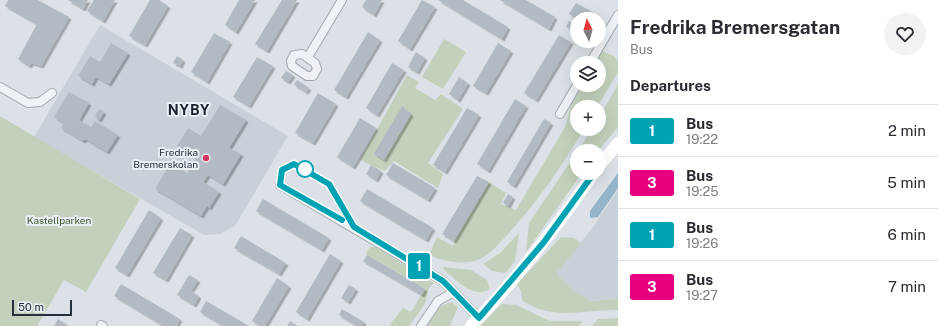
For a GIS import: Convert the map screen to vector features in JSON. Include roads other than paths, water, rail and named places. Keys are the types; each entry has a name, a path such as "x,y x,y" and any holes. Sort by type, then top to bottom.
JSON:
{"main road":[{"path":"606,158 618,143"},
{"path":"475,322 527,263 560,221 589,180"}],"street":[{"path":"308,57 342,0"},
{"path":"594,56 618,15"},
{"path":"0,87 28,103 40,102 52,93"},
{"path":"560,114 573,92"},
{"path":"280,185 443,281 454,292 475,322"},
{"path":"421,326 438,301 454,292"}],"water":[{"path":"618,173 618,188 598,217 590,218 590,211"}],"place":[{"name":"Fredrika Bremerskolan","path":"206,158"}],"district":[{"name":"NYBY","path":"189,110"}],"park label":[{"name":"Kastellparken","path":"59,220"}]}
